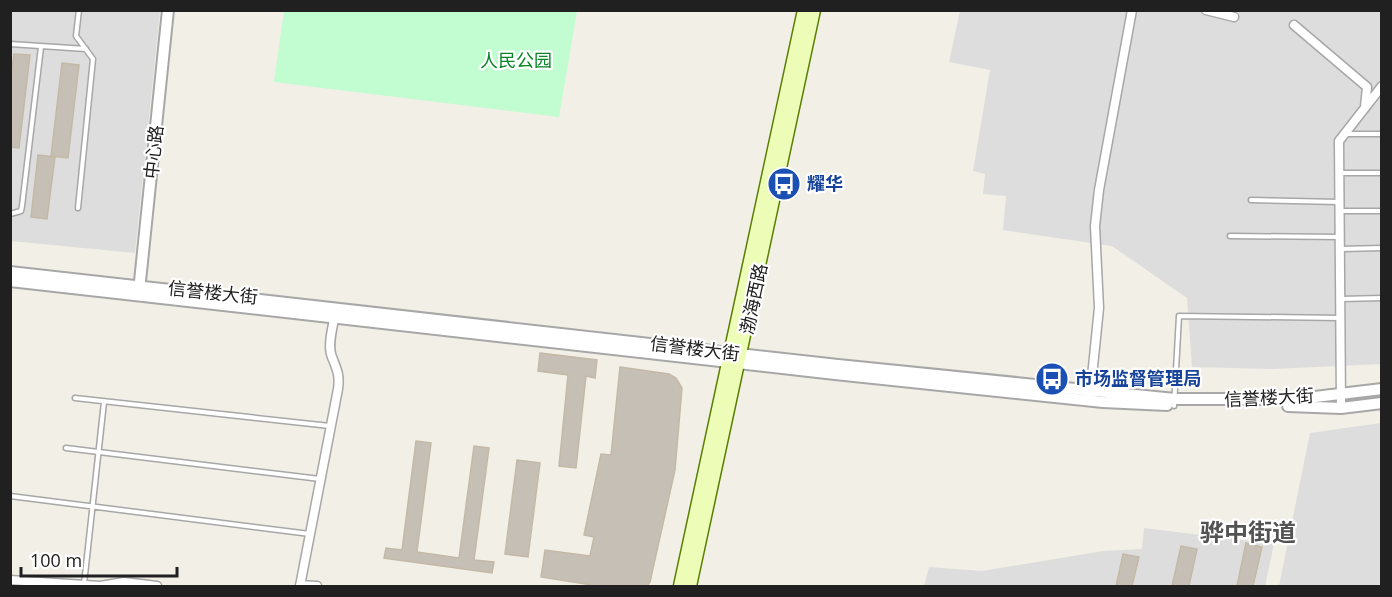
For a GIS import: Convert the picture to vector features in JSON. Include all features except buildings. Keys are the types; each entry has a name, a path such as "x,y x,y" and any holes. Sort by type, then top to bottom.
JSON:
{"main road":[{"name":"渤海西路","path":"690,586 804,10"},
{"name":"渤海西路","path":"680,586 735,358 814,10"}],"street":[{"name":"中心路","path":"139,290 168,10"},
{"path":"1090,396 1100,308 1095,226 1099,190 1132,10"},
{"path":"1206,10 1234,17"},
{"path":"1294,25 1367,87 1365,108"},
{"path":"1341,408 1340,141 1343,134 1381,87"},
{"name":"信誉楼大街","path":"10,272 139,290 1090,396 1174,402 1341,408 1382,403"},
{"name":"信誉楼大街","path":"10,281 139,290"},
{"path":"317,586 300,586 340,372 330,348 335,311"},
{"name":"信誉楼大街","path":"1174,402 1299,399 1382,389"},
{"path":"10,580 100,586 124,582 158,586"}],"lane":[{"path":"78,208 93,59 76,36 79,10"},
{"path":"10,44 87,49"},
{"path":"10,214 21,211 22,206 41,47"},
{"path":"1343,134 1382,134"},
{"path":"1340,173 1382,173"},
{"path":"1251,200 1382,211"},
{"path":"1230,236 1340,237"},
{"path":"1341,249 1382,248"},
{"path":"1341,299 1382,298"},
{"path":"1174,402 1179,316 1341,318"},
{"path":"75,398 331,426"},
{"path":"84,584 104,402"},
{"path":"66,448 321,479"},
{"path":"10,496 311,534"}],"shaded area":[{"path":"10,11 160,11 135,253 11,241"},
{"path":"960,11 1381,11 1381,364 1273,369 1192,367 1187,298 1112,246 1003,230 1006,196 983,194 985,174 973,171 990,70 949,62"},
{"path":"1381,423 1381,586 1279,586 1310,433"},
{"path":"1144,528 1274,544 1265,586 924,586 929,567 982,571 1103,551 1142,549"}],"green space":[{"name":"人民公园","path":"284,10 577,11 559,117 274,82"}],"place":[{"name":"耀华","path":"784,184"},
{"name":"市场监督管理局","path":"1052,379"}],"district":[{"name":"骅中街道","path":"1248,533"}]}
